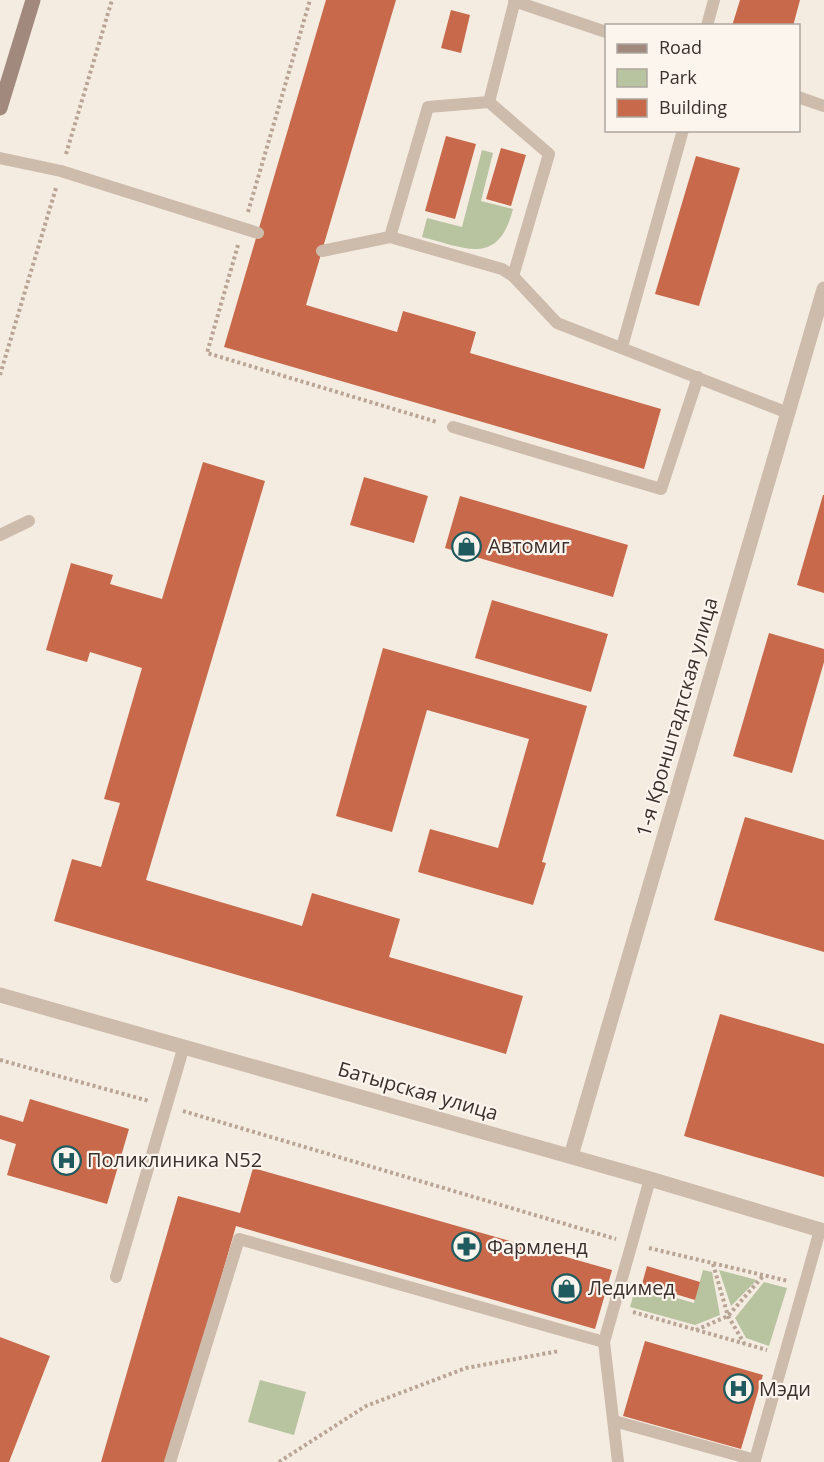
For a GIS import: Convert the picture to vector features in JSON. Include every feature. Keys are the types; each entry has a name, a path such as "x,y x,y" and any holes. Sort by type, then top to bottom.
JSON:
{"main road":[{"path":"0,108 33,0"}],"street":[{"name":"1-я Кронштадтская улица","path":"571,1156 824,289"},
{"name":"Батырская улица","path":"0,995 571,1156 822,1231"}],"lane":[{"path":"708,24 714,0"},
{"path":"489,102 514,1 605,32"},
{"path":"800,98 824,106"},
{"path":"390,237 428,107 489,102 549,154 513,276"},
{"path":"622,347 682,132"},
{"path":"0,158 61,171 258,233"},
{"path":"322,251 390,237 502,269 513,276 557,322 788,413"},
{"path":"453,427 662,489 698,377"},
{"path":"0,535 29,521"},
{"path":"116,1277 184,1046"},
{"path":"618,1462 604,1342 650,1179"},
{"path":"614,1421 754,1460 804,1285 822,1231"},
{"path":"170,1462 239,1239 604,1342"}],"path":[{"path":"310,0 207,353 453,427"},
{"path":"0,1060 166,1106 633,1244 804,1285"},
{"path":"712,1263 729,1316 744,1344"},
{"path":"695,1330 729,1316 763,1275"},
{"path":"615,1306 784,1355"},
{"path":"279,1462 366,1406 466,1368 570,1349"}],"green space":[{"path":"482,150 493,153 481,201 513,209 507,227 499,239 489,246 478,249 422,237 427,218 462,227"},
{"path":"703,1270 712,1272 720,1315 695,1325 630,1307 636,1286 694,1303"},
{"path":"719,1270 757,1280 731,1306"},
{"path":"764,1282 787,1288 769,1346 746,1338 735,1318"},
{"path":"260,1380 306,1392 294,1435 248,1422"}],"building":[{"path":"326,0 396,0 306,305 397,332 403,311 476,332 470,353 661,409 644,469 224,347"},
{"path":"740,0 800,0 794,24 733,24"},
{"path":"451,10 470,15 461,53 441,48"},
{"path":"446,136 476,144 455,219 425,211"},
{"path":"501,148 526,155 511,206 486,199"},
{"path":"696,156 740,168 699,306 655,294"},
{"path":"203,462 265,481 146,880 302,926 312,893 400,919 389,957 523,996 506,1054 54,921 72,859 101,867 120,803 104,799 142,668 90,652 87,662 46,650 71,563 113,575 110,584 162,599"},
{"path":"364,477 428,496 414,543 350,525"},
{"path":"824,495 824,593 797,585"},
{"path":"460,496 628,545 613,597 445,548"},
{"path":"492,600 608,634 591,692 475,658"},
{"path":"769,633 824,649 824,662 792,773 733,756"},
{"path":"383,648 587,706 542,862 546,863 533,905 418,872 430,829 498,848 529,739 427,710 392,832 336,816"},
{"path":"745,817 824,840 824,952 714,920"},
{"path":"720,1014 824,1044 824,1177 684,1136"},
{"name":"Поликлиника N52","path":"30,1099 129,1129 107,1204 7,1175 16,1144 0,1139 0,1115 23,1122"},
{"path":"253,1168 612,1270 595,1329 236,1226 168,1462 101,1462 178,1196 240,1213"},
{"path":"647,1266 700,1282 695,1300 642,1284"},
{"path":"0,1337 50,1356 9,1462 0,1462"},
{"path":"645,1341 763,1375 741,1449 623,1416"}],"place":[{"name":"Автомиг","path":"467,546"},
{"name":"Поликлиника N52","path":"66,1160"},
{"name":"Фармленд","path":"466,1247"},
{"name":"Ледимед","path":"567,1288"},
{"name":"Мэди","path":"738,1389"}]}
